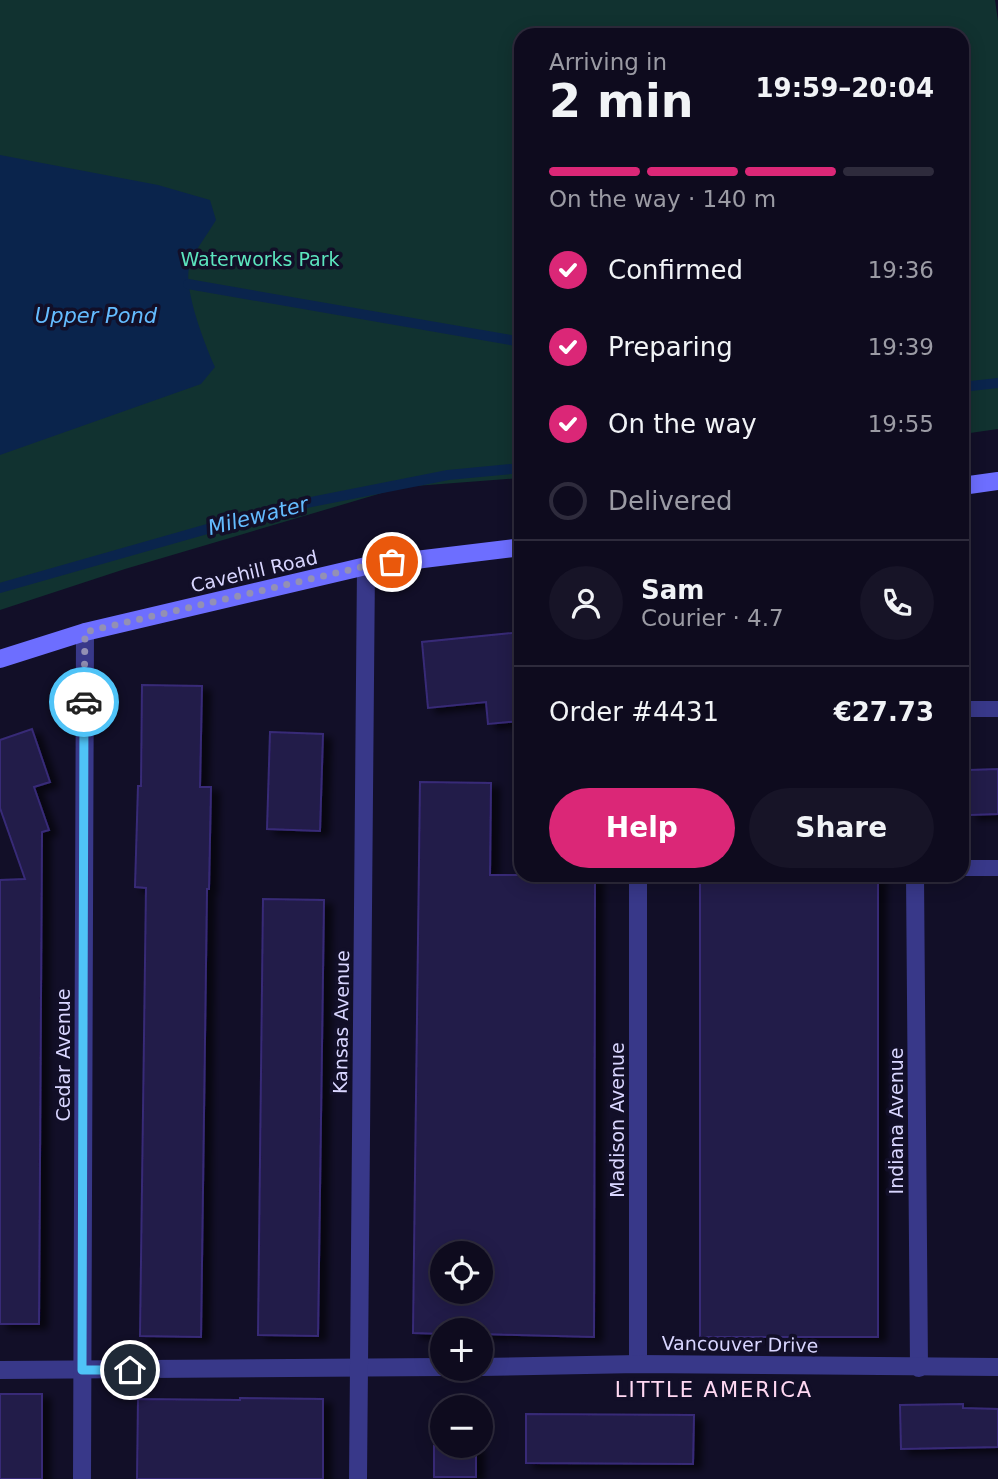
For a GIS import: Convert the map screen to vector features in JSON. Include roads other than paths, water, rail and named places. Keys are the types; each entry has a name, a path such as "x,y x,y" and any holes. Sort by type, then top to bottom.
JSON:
{"main road":[{"path":"969,485 998,481"},
{"name":"Cavehill Road","path":"0,659 85,632 366,566 514,548"}],"street":[{"name":"Kansas Avenue","path":"358,1479 366,566"},
{"name":"Cedar Avenue","path":"82,1479 85,632"},
{"name":"Madison Avenue","path":"638,882 638,1364"},
{"name":"Indiana Avenue","path":"915,882 919,1367"},
{"name":"Vancouver Drive","path":"493,1367 638,1364 998,1367"},
{"path":"0,1370 430,1367"}],"lane":[{"path":"969,709 998,709"},
{"path":"969,868 998,868"}],"water":[{"name":"Upper Pond","path":"0,155 158,185 210,200 216,220 194,256 188,278 196,318 215,367 201,384 0,455"}],"waterway":[{"path":"188,284 514,341"},
{"name":"Milewater","path":"969,386 998,383"},
{"name":"Milewater","path":"0,588 281,508 448,475 514,469"}],"district":[{"name":"LITTLE AMERICA","path":"714,1390"}],"park label":[{"name":"Waterworks Park","path":"260,259"}]}
